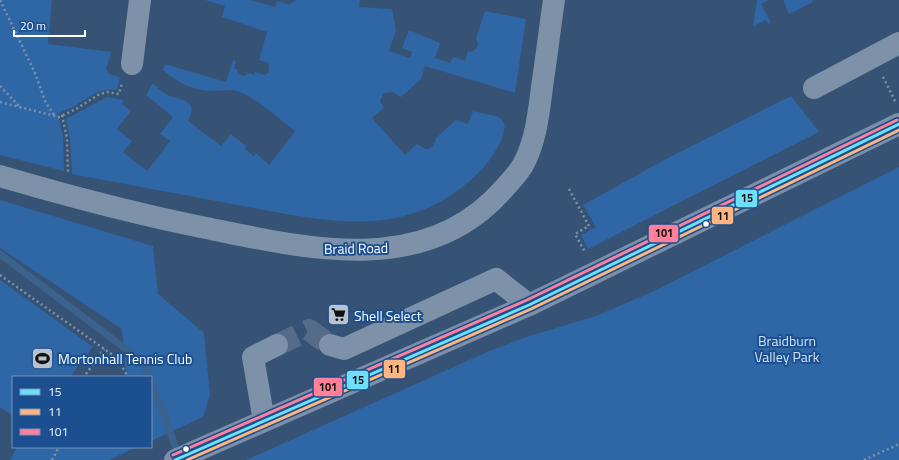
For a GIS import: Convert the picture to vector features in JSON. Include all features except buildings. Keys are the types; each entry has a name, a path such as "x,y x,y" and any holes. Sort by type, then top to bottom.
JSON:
{"main road":[{"path":"175,460 529,305 899,124"}],"street":[{"path":"132,64 140,0"},
{"name":"Braid Road","path":"0,176 67,195 180,223 302,246 348,250 400,246 432,239 445,234 473,217 502,191 522,166 532,142 539,111 554,0"},
{"path":"814,88 899,43"},
{"path":"330,345 344,349 496,279 529,305"},
{"path":"264,421 253,357 277,345"}],"path":[{"path":"0,0 35,73 45,101 54,116"},
{"path":"873,57 899,108"},
{"path":"0,86 21,107"},
{"path":"0,102 54,116 76,110 98,95"},
{"path":"62,115 67,138 68,169"},
{"path":"569,189 589,226 575,234 584,251"},
{"path":"0,276 117,358 127,376"},
{"path":"86,374 104,349"},
{"path":"864,460 899,444"},
{"path":"52,460 58,448"}],"green space":[{"path":"0,0 52,0 48,44 111,52 106,69 109,74 120,77 117,90 110,89 100,91 58,114 63,138 64,171 0,155"},
{"path":"205,0 250,0 275,7 277,1 289,5 296,0 360,0 359,7 392,9 396,30 389,51 410,58 412,52 402,48 409,30 440,43 435,58 450,63 453,57 465,61 468,51 471,52 477,48 478,44 476,38 485,11 526,19 515,93 425,66 421,79 401,97 393,92 384,93 380,101 384,108 372,118 405,155 417,144 426,149 433,147 436,138 456,120 468,124 473,111 499,117 504,123 504,134 498,147 483,168 454,193 425,209 394,218 362,222 296,216 72,174 70,138 66,119 107,97 123,100 122,104 131,111 117,129 132,141 123,152 147,171 170,141 160,134 173,117 146,95 153,83 166,94 187,102 192,109 188,121 221,146 231,134 246,146 245,149 254,156 256,153 269,165 295,131 259,103 244,94 234,90 206,91 192,88 180,82 163,70 165,64 226,82 233,60 236,61 234,69 237,69 238,74 245,76 248,73 254,75 255,72 265,75 269,72 269,63 259,60 267,32 222,17 225,6"},
{"path":"757,0 769,0 761,4 771,23 768,24 766,20 753,26"},
{"path":"783,0 812,0 813,2 789,14"},
{"path":"791,96 819,132 588,249 581,235 596,227 583,205 666,159"},
{"name":"Braidburn Valley Park","path":"899,167 899,460 246,460 487,352 526,337 596,316 654,291"},
{"path":"0,200 153,246 158,294 204,333 210,395 203,417 152,441 152,376 126,376 122,329 0,248"},
{"name":"Mortonhall Tennis Club","path":"0,280 93,347 71,376 12,376 12,415 0,407"},
{"path":"16,448 135,448 109,460 10,460"}],"waterway":[{"path":"0,254 143,362 149,376"},
{"path":"152,384 179,456"}],"tunnel":[{"path":"277,345 309,330 330,345"}],"transit line":[{"name":"101","path":"173,455 527,300 897,120"},
{"name":"15","path":"175,460 529,305 899,124"},
{"name":"11","path":"187,460 531,309 899,130"}],"place":[{"name":"Shell Select","path":"339,315"},
{"name":"Mortonhall Tennis Club","path":"42,358"}]}
